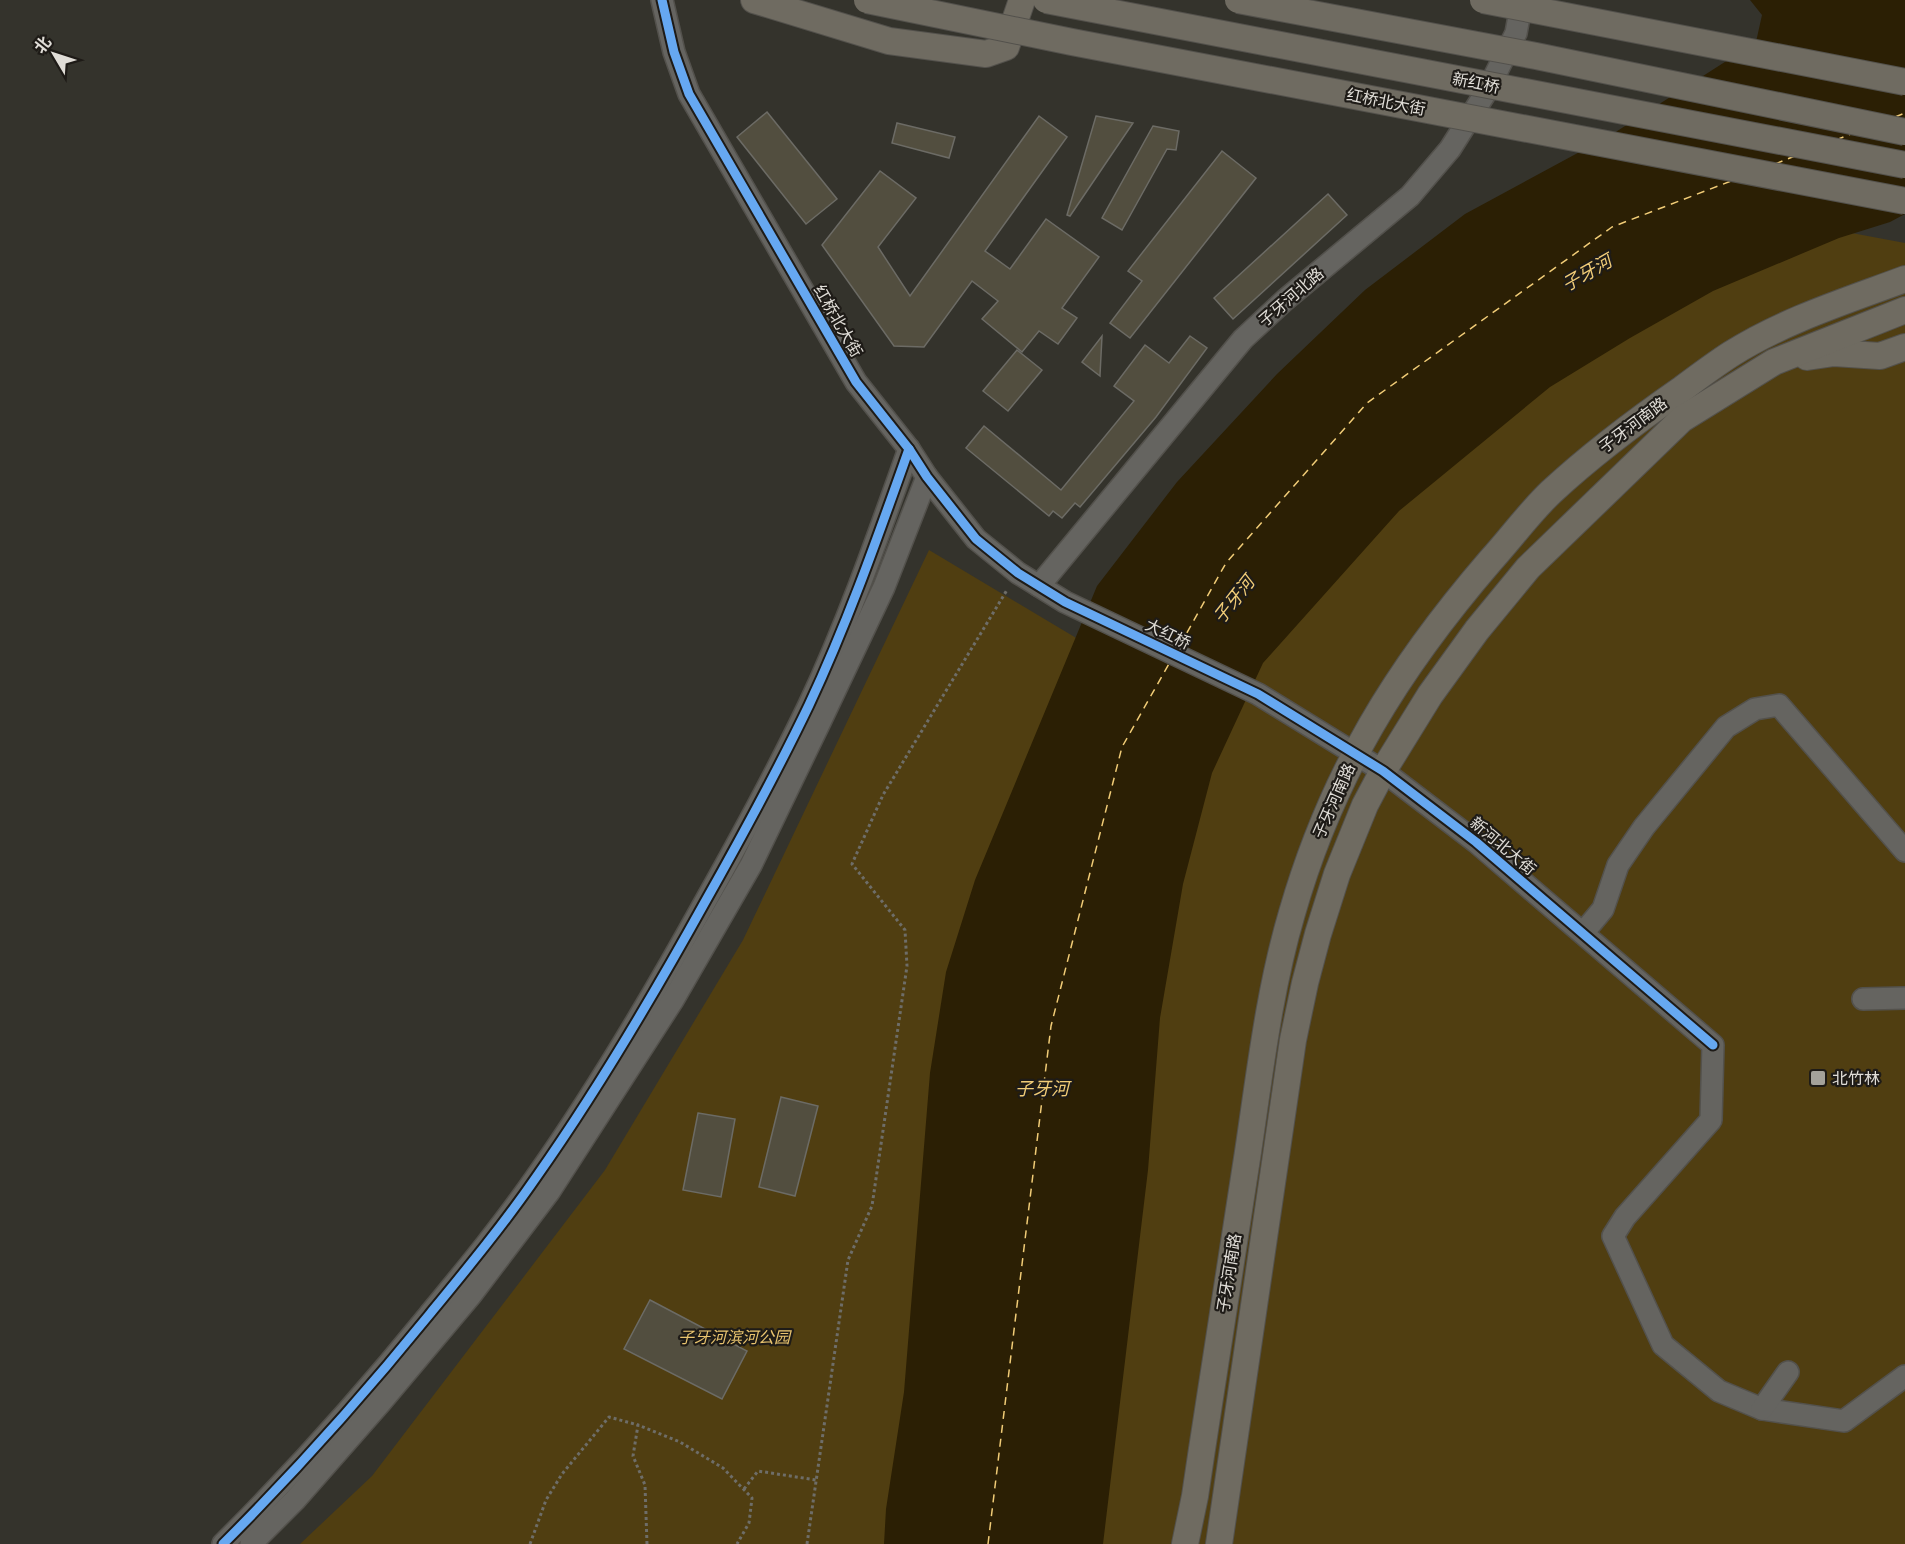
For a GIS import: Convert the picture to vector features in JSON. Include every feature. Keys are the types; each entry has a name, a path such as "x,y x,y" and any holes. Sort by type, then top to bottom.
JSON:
{"main road":[{"path":"754,0 889,40 986,54 1006,47 1022,0"},
{"name":"红桥北大街","path":"867,0 1072,42 1905,201"},
{"name":"新红桥","path":"1046,0 1905,165"},
{"path":"1238,0 1547,59 1905,132"},
{"path":"1483,0 1905,82"},
{"name":"子牙河南路","path":"1185,1544 1195,1496 1275,985 1291,916 1314,844 1355,753 1411,661 1453,604 1548,495 1616,435 1733,353 1800,318 1905,279"},
{"name":"子牙河南路","path":"1219,1544 1293,1040 1318,934 1338,874 1365,805 1383,771 1430,695 1477,630 1528,568 1682,419 1774,362 1905,310"},
{"path":"1774,362 1834,353 1880,356 1905,348"},
{"path":"1337,791 1343,784 1355,782 1366,791 1365,805"}],"street":[{"name":"红桥北大街","path":"662,0 674,52 689,94 855,382 909,449 968,532 1018,573 1065,602"},
{"name":"子牙河北路","path":"1039,586 1243,339 1285,300 1410,196 1450,149 1488,89 1516,33 1522,0"},
{"path":"223,1544 282,1486 369,1388 459,1278 537,1177 615,1059 661,982 735,848 809,705 867,568 909,449"},
{"path":"251,1544 294,1500 365,1420 471,1294 549,1192 673,1000 751,865 884,587 927,477"},
{"name":"大红桥","path":"1065,602 1258,694"},
{"name":"新河北大街","path":"1258,694 1383,771 1476,842 1713,1045 1711,1120 1624,1217 1612,1236 1663,1345 1719,1391 1762,1409"},
{"path":"1583,933 1603,909 1618,865 1644,827 1726,727 1755,710 1779,705 1905,851"},
{"path":"1863,999 1905,998"},
{"path":"1788,1372 1762,1409 1844,1421 1905,1376"}],"path":[{"path":"807,1544 848,1260 872,1206 906,966 905,930 852,864 883,795 1018,573"},
{"path":"530,1544 546,1500 562,1474 609,1417 638,1425 680,1442 723,1467 752,1498 749,1523 737,1544"},
{"path":"638,1425 633,1456 645,1485 647,1544"},
{"path":"744,1489 758,1471 816,1480"}],"green space":[{"name":"北竹林","path":"1825,228 1905,243 1905,1544 1062,1544 1154,910 1259,646 1420,465 1612,319"},
{"name":"子牙河滨河公园","path":"929,550 1093,648 914,1544 300,1544 372,1476 605,1170 743,940"}],"water":[{"name":"子牙河","path":"1750,0 1905,0 1905,214 1890,222 1839,238 1713,291 1550,387 1399,511 1263,663 1212,773 1183,884 1160,1018 1148,1170 1103,1544 884,1544 886,1509 904,1392 930,1073 946,972 975,880 1097,586 1177,482 1277,374 1365,290 1465,214 1611,135 1756,42 1762,15"}],"building":[{"path":"767,112 837,199 806,224 737,137"},
{"path":"1039,116 1067,137 985,251 1010,269 1046,219 1099,257 1062,308 1077,318 1058,344 1039,331 1022,352 982,319 998,301 972,281 924,347 894,346 822,245 880,171 916,198 878,247 910,296"},
{"path":"1096,116 1133,123 1070,216 1067,215"},
{"path":"897,123 955,137 949,158 892,143"},
{"path":"1153,126 1179,131 1176,150 1167,149 1122,230 1102,218"},
{"path":"1222,151 1256,178 1130,338 1110,323 1142,281 1128,271"},
{"path":"1328,194 1347,215 1233,319 1214,298"},
{"path":"1102,336 1100,375 1100,376 1082,362"},
{"path":"1190,336 1207,348 1156,417 1080,507 1075,503 1062,518 1053,511 1049,516 966,448 984,426 1061,490 1134,401 1114,386 1145,345 1169,363"},
{"path":"1017,350 1042,370 1008,411 983,391"},
{"path":"781,1097 818,1106 795,1196 759,1187"},
{"path":"698,1113 735,1119 721,1197 683,1190"},
{"path":"650,1300 747,1351 722,1399 624,1349"}],"ferry route":[{"path":"1895,117 1905,113"},
{"path":"1836,140 1851,134"},
{"path":"1775,164 1795,156"},
{"path":"1180,645 1226,563 1367,403 1612,227 1731,181"},
{"path":"988,1544 1051,1026 1122,747 1170,662"}],"cycle path":[{"path":"662,0 674,52 689,94 856,382 976,539 1018,573 1065,602 1258,694 1383,771 1476,842 1713,1045"},
{"path":"223,1544 329,1432 457,1281 524,1194 604,1075 685,937 772,780 797,730 850,610 909,449"}],"place":[{"name":"北竹林","path":"1818,1078"}]}
